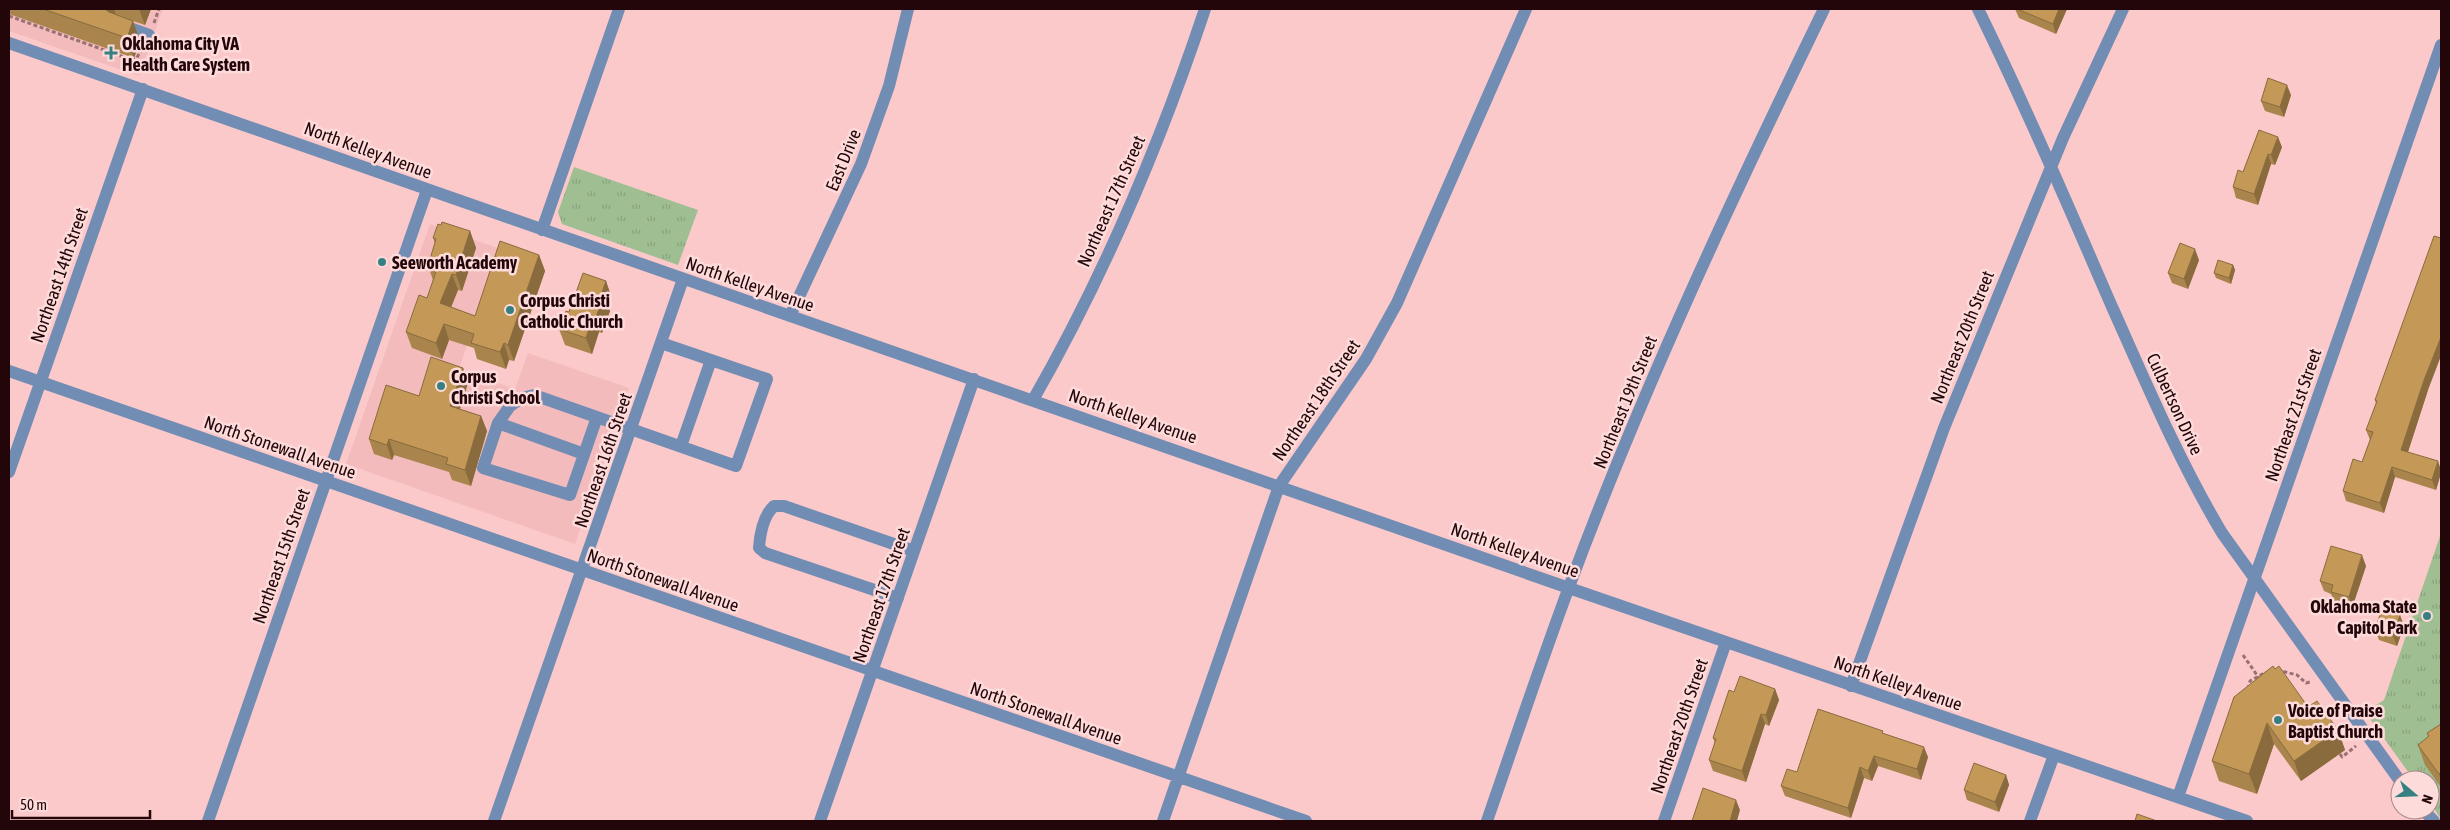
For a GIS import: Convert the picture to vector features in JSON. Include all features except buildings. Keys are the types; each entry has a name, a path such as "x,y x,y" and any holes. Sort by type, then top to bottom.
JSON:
{"street":[{"path":"542,230 619,9"},
{"name":"East Drive","path":"790,316 861,164 889,86 908,9"},
{"name":"Northeast 17th Street","path":"1032,400 1059,354 1129,210 1176,90 1205,9"},
{"name":"Northeast 18th Street","path":"1162,821 1279,486 1366,359 1397,303 1526,9"},
{"name":"Northeast 19th Street","path":"1487,821 1569,588 1664,350 1728,210 1824,9"},
{"name":"Culbertson Drive","path":"1978,9 2051,165 2169,437 2222,533 2392,770"},
{"name":"Northeast 20th Street","path":"1851,686 1944,428 2051,165 2123,9"},
{"path":"119,25 148,39"},
{"name":"North Kelley Avenue","path":"9,43 1569,588 2247,821"},
{"name":"Northeast 21st Street","path":"2178,797 2441,44"},
{"name":"Northeast 14th Street","path":"9,472 143,89"},
{"name":"Northeast 15th Street","path":"208,821 427,190"},
{"name":"Northeast 16th Street","path":"494,821 583,571 683,279"},
{"path":"597,417 570,495 484,468 498,423 510,406 522,398 534,395 632,428 736,466 767,379 661,343"},
{"path":"681,446 711,360"},
{"name":"North Stonewall Avenue","path":"9,371 1306,821"},
{"name":"Northeast 17th Street","path":"820,821 974,379"},
{"path":"498,423 584,454"},
{"path":"898,598 765,553 759,548 760,537 768,512 774,506 784,506 914,551"},
{"name":"Northeast 20th Street","path":"1664,821 1726,642"},
{"path":"2030,821 2054,755"}],"path":[{"path":"9,16 132,60"},
{"path":"129,70 132,60 136,59 148,39"},
{"path":"2240,650 2264,684"},
{"path":"2244,698 2250,681 2258,676 2280,670 2297,675 2306,683 2309,681 2315,688"},
{"path":"2340,754 2342,757 2356,747 2351,740"}],"shaded area":[{"name":"Oklahoma City VA Health Care System","path":"9,9 163,9 139,76 9,31"},
{"name":"Corpus Christi School","path":"430,224 500,249 459,369 515,389 528,353 629,388 575,544 346,464"}],"green space":[{"path":"574,167 698,210 678,265 562,224 558,212"},
{"name":"Oklahoma State Capitol Park","path":"2441,533 2441,819 2440,770 2407,770 2365,712 2384,700"}],"place":[{"name":"Oklahoma City VA Health Care System","path":"111,53"},
{"name":"Seeworth Academy","path":"382,262"},
{"name":"Corpus Christi Catholic Church","path":"510,310"},
{"name":"Corpus Christi School","path":"441,386"},
{"name":"Oklahoma State Capitol Park","path":"2427,616"},
{"name":"Voice of Praise Baptist Church","path":"2278,720"}]}
